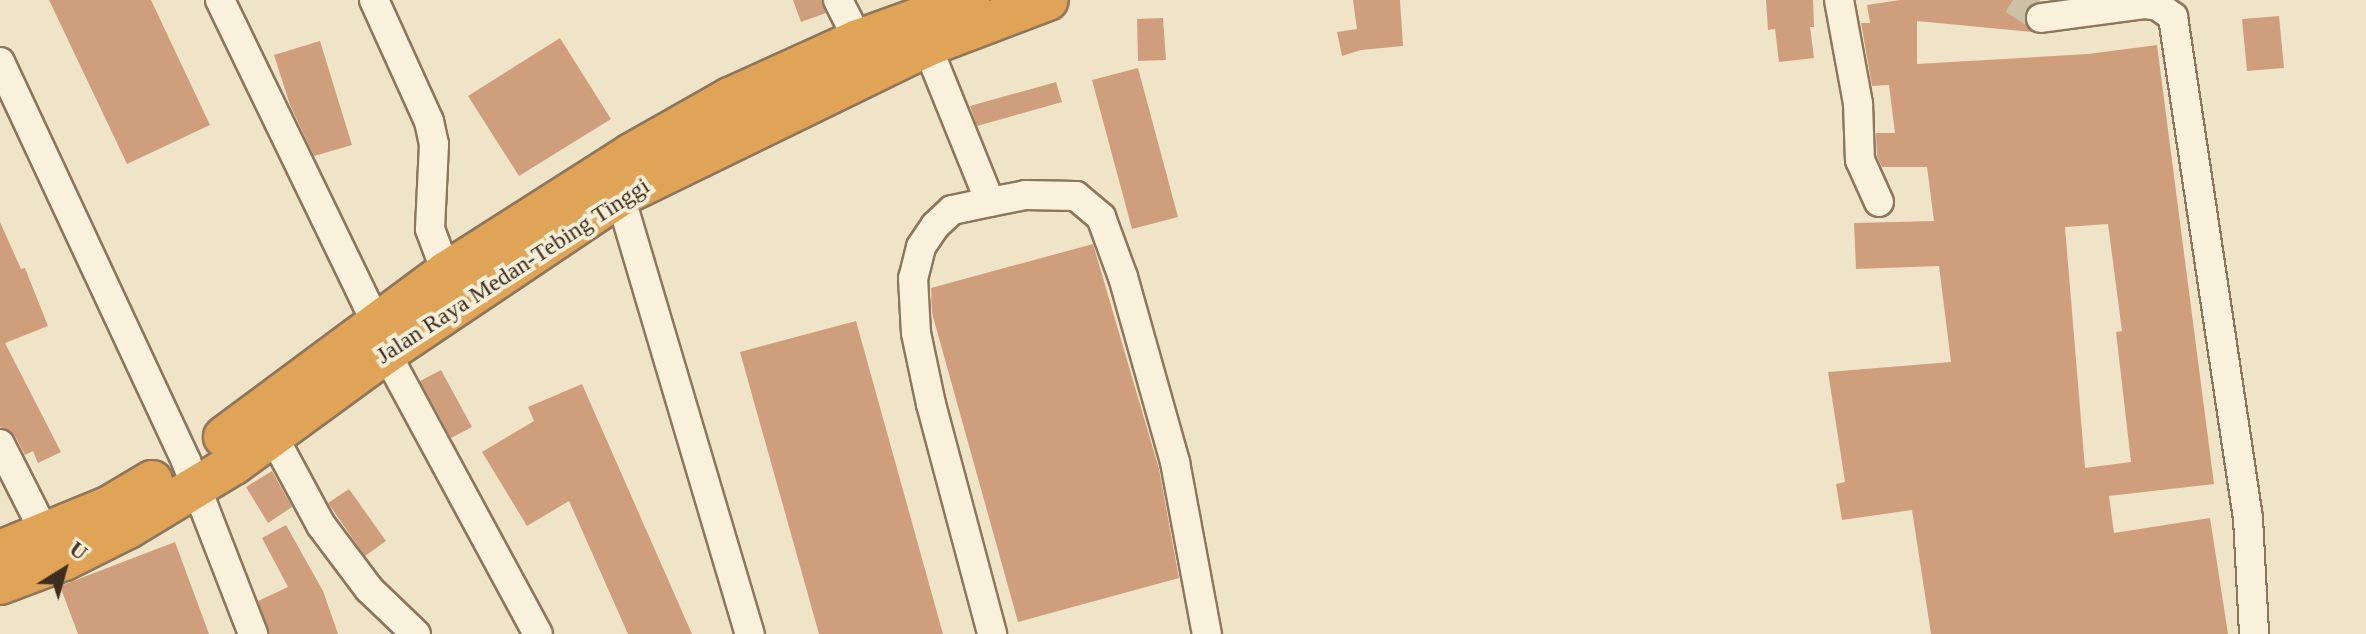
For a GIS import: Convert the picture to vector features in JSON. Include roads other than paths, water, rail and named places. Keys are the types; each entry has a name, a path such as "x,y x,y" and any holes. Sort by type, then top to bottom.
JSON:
{"highway":[{"name":"Jalan Raya Medan-Tebing Tinggi","path":"0,551 190,475 273,436 381,338 446,272 631,154 730,98 858,40 969,0"},
{"name":"Jalan Raya Medan-Tebing Tinggi","path":"0,584 64,560 190,475 243,425 381,338 912,22 1048,0"}],"street":[{"path":"220,0 381,338 538,634"},
{"path":"374,0 429,121 434,144 430,229 446,272"},
{"path":"838,0 858,40"},
{"path":"1839,0 1858,104 1860,160 1879,202"},
{"path":"2041,18 2144,4 2158,6 2173,17 2248,518 2254,634"},
{"path":"912,22 990,202"},
{"path":"0,62 190,475 253,634"},
{"path":"992,634 931,404 916,333 913,278 921,247 935,226 952,210 1025,195 1076,196 1101,217 1123,277 1175,462 1207,634"},
{"path":"620,196 750,634"},
{"path":"273,436 321,525 369,589 416,634"},
{"path":"0,444 45,533"}],"tunnel":[{"path":"2013,0 2041,18"}]}
